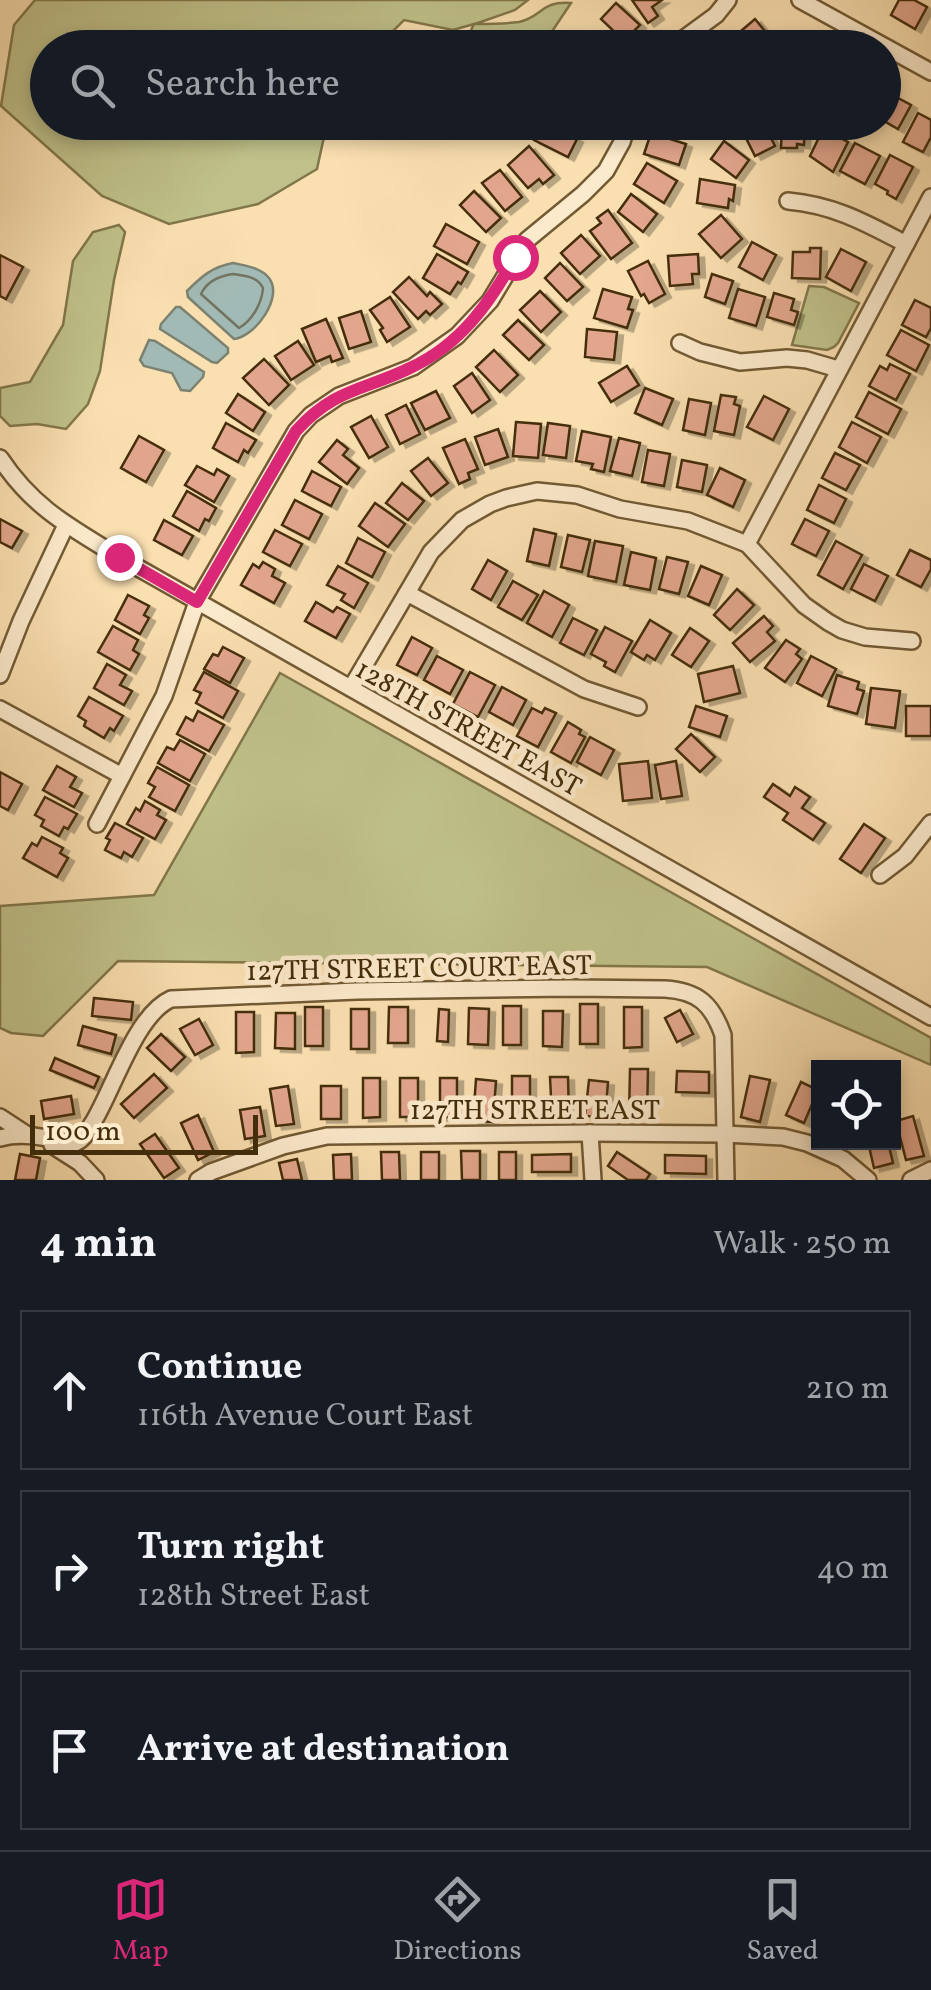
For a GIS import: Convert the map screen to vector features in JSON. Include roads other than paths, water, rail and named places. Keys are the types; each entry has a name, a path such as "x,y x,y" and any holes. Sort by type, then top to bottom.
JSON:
{"street":[{"path":"696,30 728,0"},
{"path":"800,0 855,30"},
{"path":"901,56 931,72"},
{"path":"97,824 164,696 197,602 296,431 338,396 413,367 457,336 490,301 527,240 606,171 623,140"},
{"path":"748,544 931,197"},
{"path":"788,201 835,209 906,244"},
{"path":"680,343 740,362 797,359 838,369"},
{"name":"128TH STREET EAST","path":"0,458 14,480 66,525 931,1017"},
{"path":"351,688 431,552 451,530 474,512 506,498 549,491 578,494 635,512 688,521 748,544 804,604 828,622 866,637 912,641"},
{"path":"0,675 4,652 66,525"},
{"path":"407,593 584,689 638,707"},
{"path":"0,709 122,776"},
{"path":"880,874 905,856 931,823"},
{"name":"127TH STREET COURT EAST","path":"29,1136 73,1145 79,1141 102,1109 142,1028 166,1000 495,989 665,988 689,993 716,1015 723,1035 724,1134"},
{"path":"0,1117 66,1153 96,1180"},
{"path":"590,1134 593,1180"},
{"path":"724,1134 726,1180"},
{"name":"127TH STREET EAST","path":"198,1180 283,1146 327,1136 724,1134 783,1137 807,1143 843,1159 868,1180"},
{"path":"0,1138 29,1136"},
{"path":"911,1180 931,1170"}],"water":[{"path":"233,263 265,274 273,286 265,315 250,331 234,339 188,297 187,291 208,273"},
{"path":"176,307 228,348 228,353 217,363 212,362 160,329"},
{"path":"149,340 204,372 203,377 190,391 181,390 172,373 144,366 140,360"}]}
